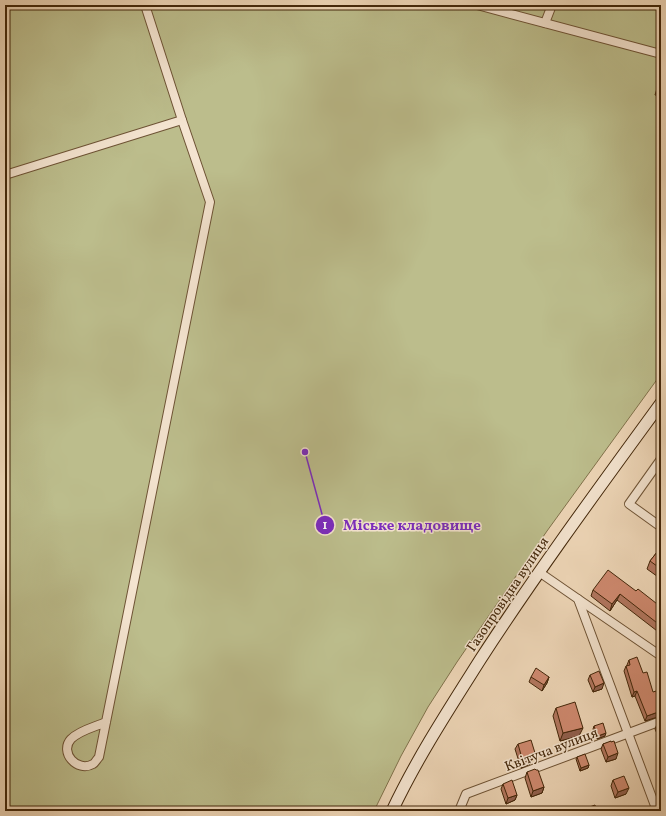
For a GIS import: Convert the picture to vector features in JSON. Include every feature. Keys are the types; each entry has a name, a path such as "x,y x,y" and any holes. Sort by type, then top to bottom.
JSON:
{"main road":[{"name":"Газопровідна вулиця","path":"392,811 408,777 450,707 539,572 661,404"}],"street":[{"path":"106,722 81,732 71,739 67,749 70,759 77,765 85,766 93,764 99,757 106,722 210,202 145,5"},
{"path":"477,5 661,54"},
{"path":"545,23 552,5"},
{"path":"5,175 182,120"},
{"path":"661,459 629,504 661,527"},
{"path":"539,572 661,656"},
{"path":"578,598 657,811"},
{"name":"Квітуча вулиця","path":"459,811 466,794 661,721"}],"green space":[{"path":"5,5 661,5 661,374 547,531 457,662 428,707 401,756 374,811 5,811"}],"building":[{"path":"661,77 661,87 658,86"},
{"path":"661,547 661,569 650,561"},
{"path":"608,570 636,591 638,589 661,607 661,626 620,594 612,604 593,590"},
{"path":"637,657 643,673 647,672 653,692 656,691 658,698 661,696 661,711 647,716 637,691 634,692 626,666 630,665 629,660"},
{"path":"536,668 549,677 544,685 531,677"},
{"path":"599,671 604,683 595,687 590,675"},
{"path":"575,702 583,728 563,733 556,708"},
{"path":"661,722 661,734 657,724"},
{"path":"603,723 606,733 598,736 594,726"},
{"path":"531,740 535,753 531,754 532,759 523,762 518,744"},
{"path":"614,741 618,753 608,757 603,744"},
{"path":"585,754 589,765 581,768 577,757"},
{"path":"535,769 538,770 544,787 533,791 527,772"},
{"path":"624,776 629,788 618,792 613,780"},
{"path":"512,780 517,795 508,798 503,784"},
{"path":"595,805 597,811 589,811 587,808"}],"place":[{"name":"Міське кладовище","path":"305,452"}]}
